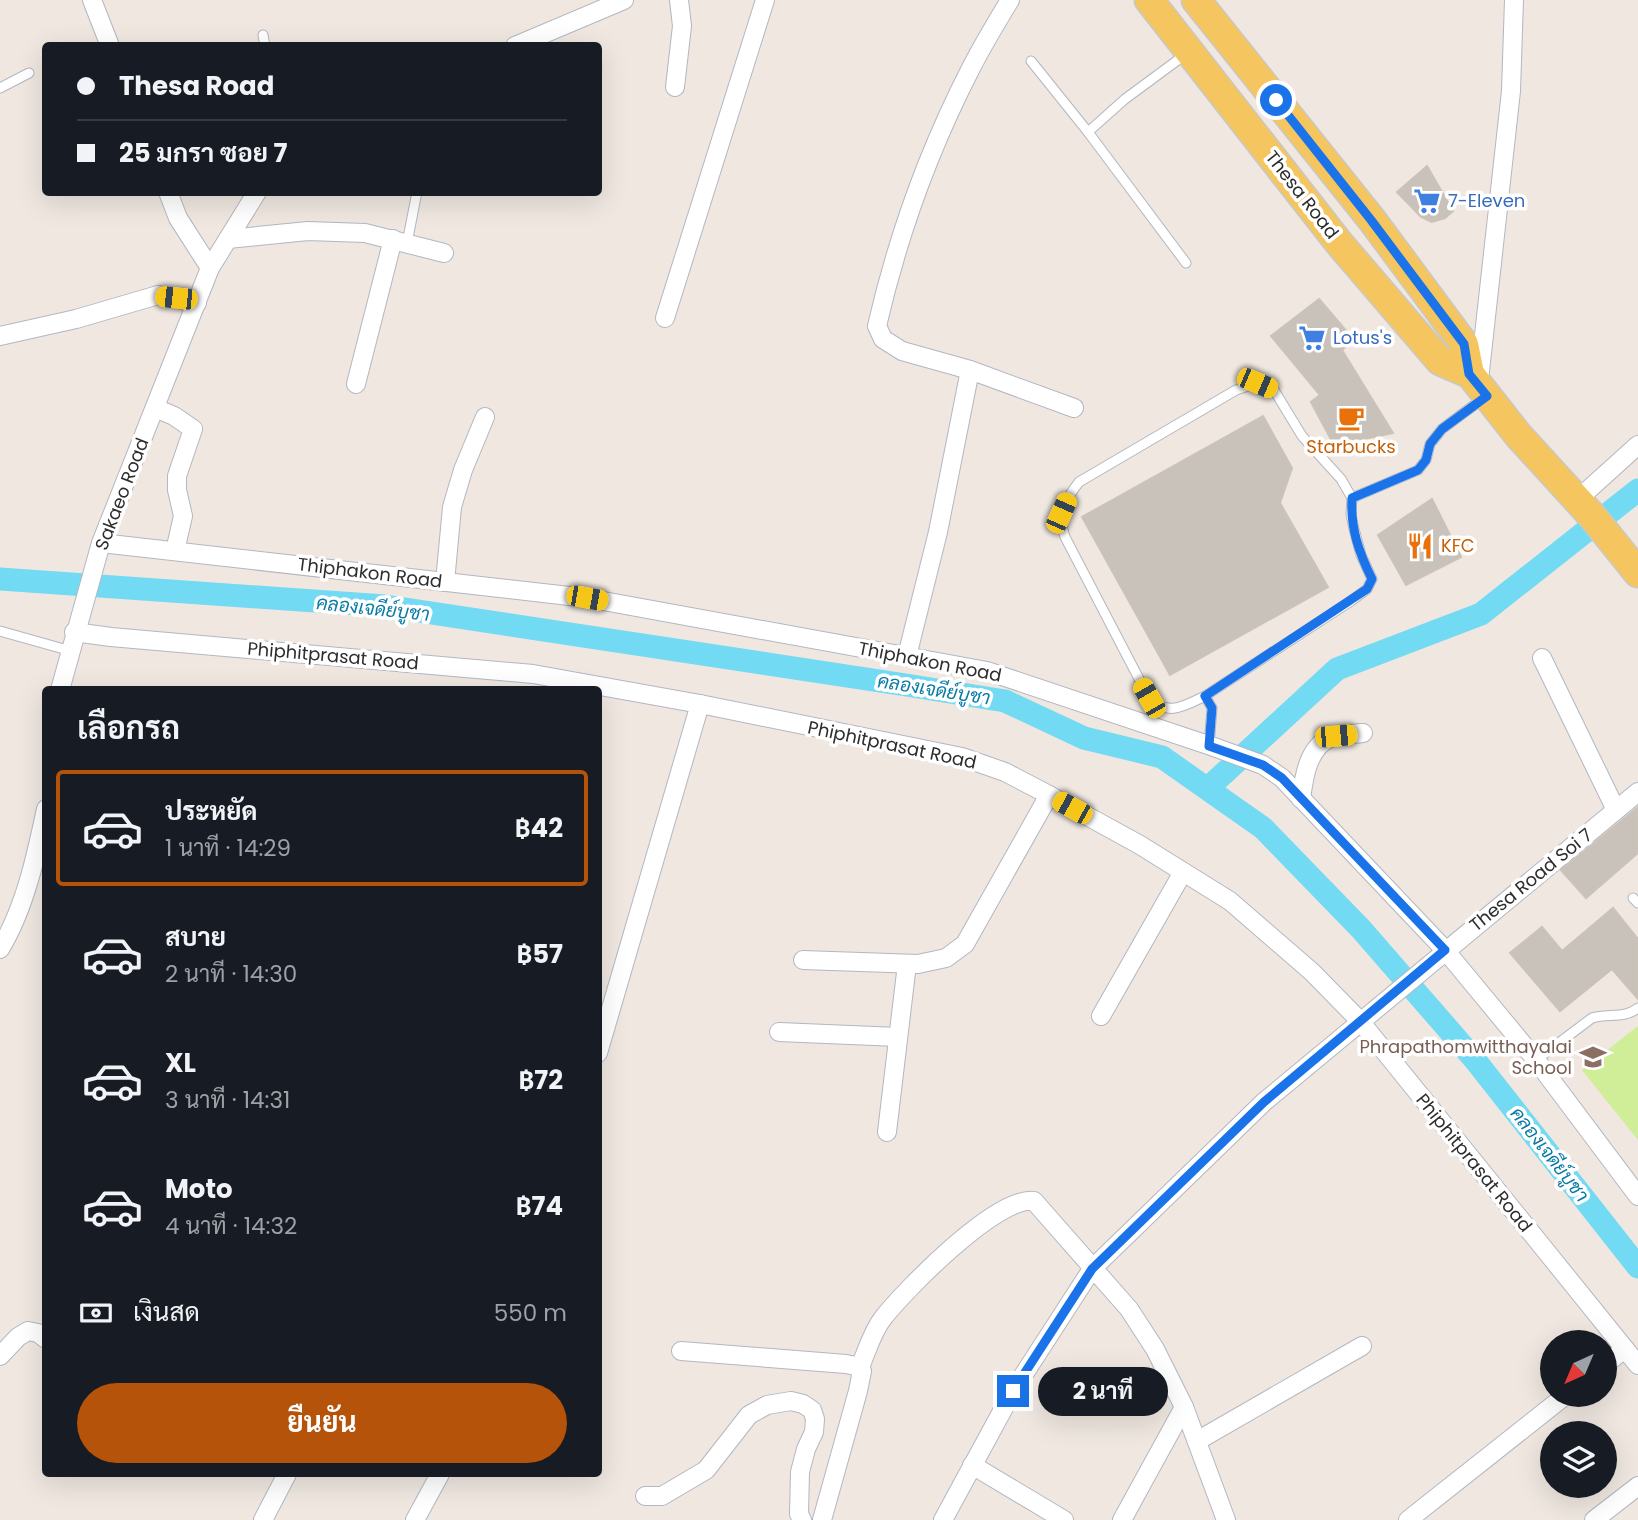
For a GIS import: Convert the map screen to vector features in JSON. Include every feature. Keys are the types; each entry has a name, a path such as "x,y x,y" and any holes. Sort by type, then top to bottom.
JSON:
{"main road":[{"name":"Thesa Road","path":"1149,0 1339,243 1440,361 1478,385 1638,573"},
{"name":"Thesa Road","path":"1196,0 1371,220 1464,344 1478,385"}],"street":[{"path":"92,0 108,42"},
{"path":"524,42 624,0"},
{"path":"675,87 682,26 679,0"},
{"path":"665,318 765,0"},
{"path":"1010,0 970,70 935,146 908,219 877,326 880,336 902,351 970,370 1074,408"},
{"path":"1478,385 1511,91 1514,0"},
{"path":"170,196 178,218 209,268"},
{"name":"Sakaeo Road","path":"61,686 99,551 209,268 255,196"},
{"path":"228,239 308,231 365,233 444,253"},
{"path":"356,384 400,241"},
{"path":"0,336 76,319 158,295 197,303"},
{"path":"907,656 939,532 970,370"},
{"path":"155,408 174,416 193,429 177,476 177,491 183,516 175,551"},
{"path":"445,582 452,507 463,470 485,417"},
{"path":"1585,508 1638,445"},
{"name":"Thiphakon Road","path":"99,551 175,551 587,598 907,656 987,671 1263,765 1282,778 1445,950 1536,1060 1638,1196"},
{"name":"Phiphitprasat Road","path":"77,623 111,637 533,674 599,686"},
{"path":"1542,658 1616,810"},
{"name":"Phiphitprasat Road","path":"602,686 962,757 1005,772 1049,795 1230,901 1312,972 1360,1021 1638,1365"},
{"path":"602,1039 699,704"},
{"path":"1301,799 1304,773 1319,747 1336,736 1363,733"},
{"name":"Thesa Road Soi 7","path":"943,1520 1013,1391 1092,1269 1264,1102 1427,964 1638,792"},
{"path":"803,960 918,964 946,958 965,944 1049,795"},
{"path":"0,949 24,895 42,828"},
{"path":"1101,1016 1183,872"},
{"path":"887,1132 907,964"},
{"path":"779,1032 898,1037"},
{"path":"822,1520 858,1391 862,1371 860,1367 883,1319 965,1234 1026,1200 1034,1201 1129,1309 1155,1349 1184,1407 1227,1520"},
{"path":"0,1356 18,1337 28,1331 42,1336"},
{"path":"1197,1441 1362,1346"},
{"path":"1617,1355 1625,1349"},
{"path":"681,1351 860,1367"},
{"path":"645,1496 662,1496 706,1469 748,1415 767,1405 791,1401 812,1410 815,1419 814,1432 800,1472 799,1514 802,1520"},
{"path":"1122,1520 1184,1407"},
{"path":"1408,1520 1551,1407"},
{"path":"972,1465 1065,1520"},
{"path":"263,1520 286,1477"},
{"path":"415,1520 438,1477"},
{"path":"1594,1520 1638,1486"}],"lane":[{"path":"263,35 264,42"},
{"path":"1088,132 1125,99 1190,51"},
{"path":"1031,61 1186,263"},
{"path":"0,88 29,73"},
{"path":"400,241 416,196"},
{"path":"1257,383 1274,390 1304,437 1341,479 1352,498 1354,529 1361,555 1372,579 1367,589 1205,696 1190,704 1166,709 1157,706 1149,698 1061,527 1061,513 1079,482 1236,390 1257,383"},
{"path":"1352,498 1418,470 1426,460 1430,444 1478,385"},
{"path":"0,631 71,651"},
{"path":"1205,696 1212,708 1212,746"},
{"path":"1536,1060 1592,1018 1636,1013"}],"green space":[{"path":"1638,1026 1638,1140 1582,1070"}],"building":[{"name":"7-Eleven","path":"1427,166 1453,211 1445,218 1432,222 1421,217 1397,192"},
{"path":"1319,299 1354,340 1342,350 1393,433 1334,445 1311,402 1320,395 1271,336"},
{"path":"1263,416 1292,468 1280,503 1328,587 1170,675 1082,517"},
{"name":"KFC","path":"1432,499 1461,557 1406,585 1378,535"},
{"path":"1638,807 1638,853 1586,898 1561,870"},
{"path":"1613,908 1638,939 1638,999 1612,969 1560,1011 1510,953 1542,927 1562,951"}],"waterway":[{"path":"1208,788 1337,669 1481,614 1638,490"},
{"name":"คลองเจดีย์บูชา","path":"0,579 385,606 906,685 1005,701 1084,738 1162,757 1263,828 1361,929 1475,1060 1638,1267"}],"place":[{"name":"7-Eleven","path":"1427,201"},
{"name":"Lotus's","path":"1312,338"},
{"name":"Starbucks","path":"1351,418"},
{"name":"KFC","path":"1420,546"},
{"name":"Phrapathomwitthayalai School","path":"1593,1057"}],"route":[{"path":"1013,1391 1092,1269 1264,1102 1445,950 1282,778 1263,765 1209,746 1212,708 1205,696 1367,589 1372,579 1361,555 1354,529 1352,498 1418,470 1426,460 1430,444 1442,429 1487,396 1469,374 1464,344 1276,100"}]}
